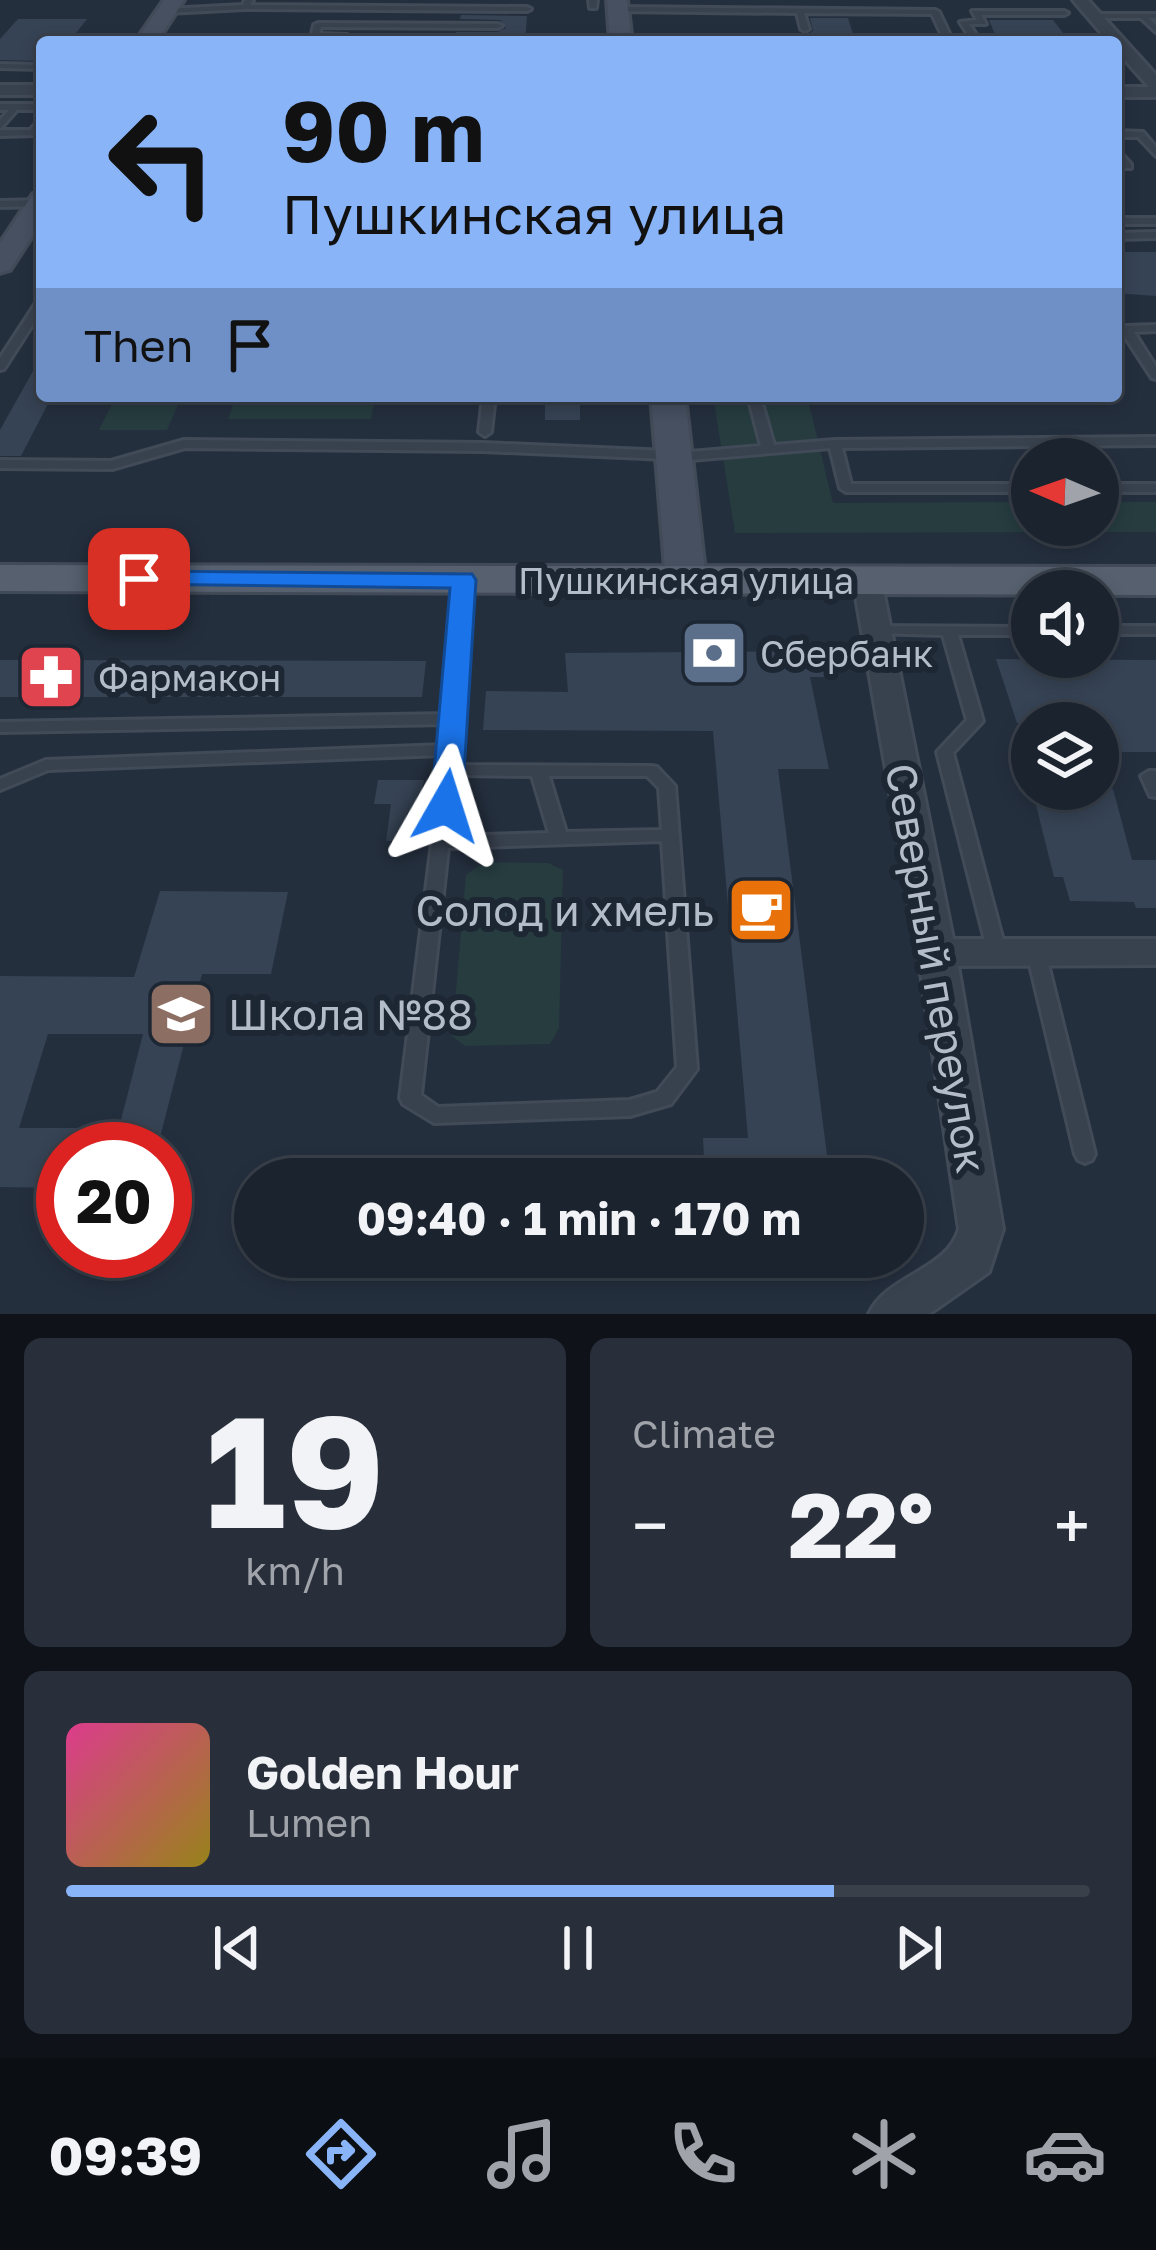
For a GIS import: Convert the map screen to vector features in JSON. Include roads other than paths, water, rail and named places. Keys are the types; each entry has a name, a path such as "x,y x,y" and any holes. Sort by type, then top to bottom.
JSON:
{"main road":[{"name":"Пушкинская улица","path":"0,578 867,580 1011,585"},
{"name":"Пушкинская улица","path":"1119,583 1156,581"}],"street":[{"path":"1080,0 1111,36"},
{"path":"617,4 621,36"},
{"path":"150,36 170,5"},
{"path":"1122,47 1153,80 1122,90"},
{"path":"0,90 36,90"},
{"path":"0,264 36,210"},
{"path":"669,402 686,580"},
{"name":"Северный переулок","path":"867,580 937,952 981,1229 974,1258 892,1314"},
{"path":"937,952 1156,952"}],"lane":[{"path":"646,7 702,1 856,4 855,0"},
{"path":"170,5 456,8 481,4 527,9"},
{"path":"617,4 935,12 943,36"},
{"path":"454,25 456,8"},
{"path":"765,10 770,36"},
{"path":"800,10 805,28"},
{"path":"973,36 964,22 983,22 975,13 1064,13"},
{"path":"1092,16 1156,16"},
{"path":"1143,16 1156,30"},
{"path":"314,36 318,25 497,26"},
{"path":"0,67 36,67"},
{"path":"0,107 36,107"},
{"path":"15,107 0,129 32,133 36,128"},
{"path":"1122,134 1140,134 1156,153"},
{"path":"1122,158 1128,166"},
{"path":"0,204 36,202"},
{"path":"1122,221 1156,221"},
{"path":"1122,236 1156,236"},
{"path":"0,367 36,311"},
{"path":"1156,328 1126,329 1156,376"},
{"path":"484,432 488,402"},
{"path":"756,402 769,451"},
{"path":"0,464 112,465 184,444 483,446 674,455 835,444 1156,441"},
{"path":"835,444 846,488 1011,488"},
{"path":"1119,488 1156,488"},
{"path":"0,785 46,765 452,760 539,771 651,771 667,786 687,1069 664,1098 630,1108 434,1115 410,1098 452,760 463,580"},
{"path":"876,629 1011,631"},
{"path":"1119,630 1156,630"},
{"path":"949,631 975,721 945,752 997,952"},
{"path":"0,727 455,718"},
{"path":"539,771 560,838"},
{"path":"1156,776 1149,776 1156,792"},
{"path":"442,842 670,836"},
{"path":"1036,952 1085,1154"}],"place":[{"name":"Сбербанк","path":"714,653"},
{"name":"Фармакон","path":"51,677"},
{"name":"Солод и хмель","path":"761,910"},
{"name":"Школа №88","path":"181,1014"}]}
